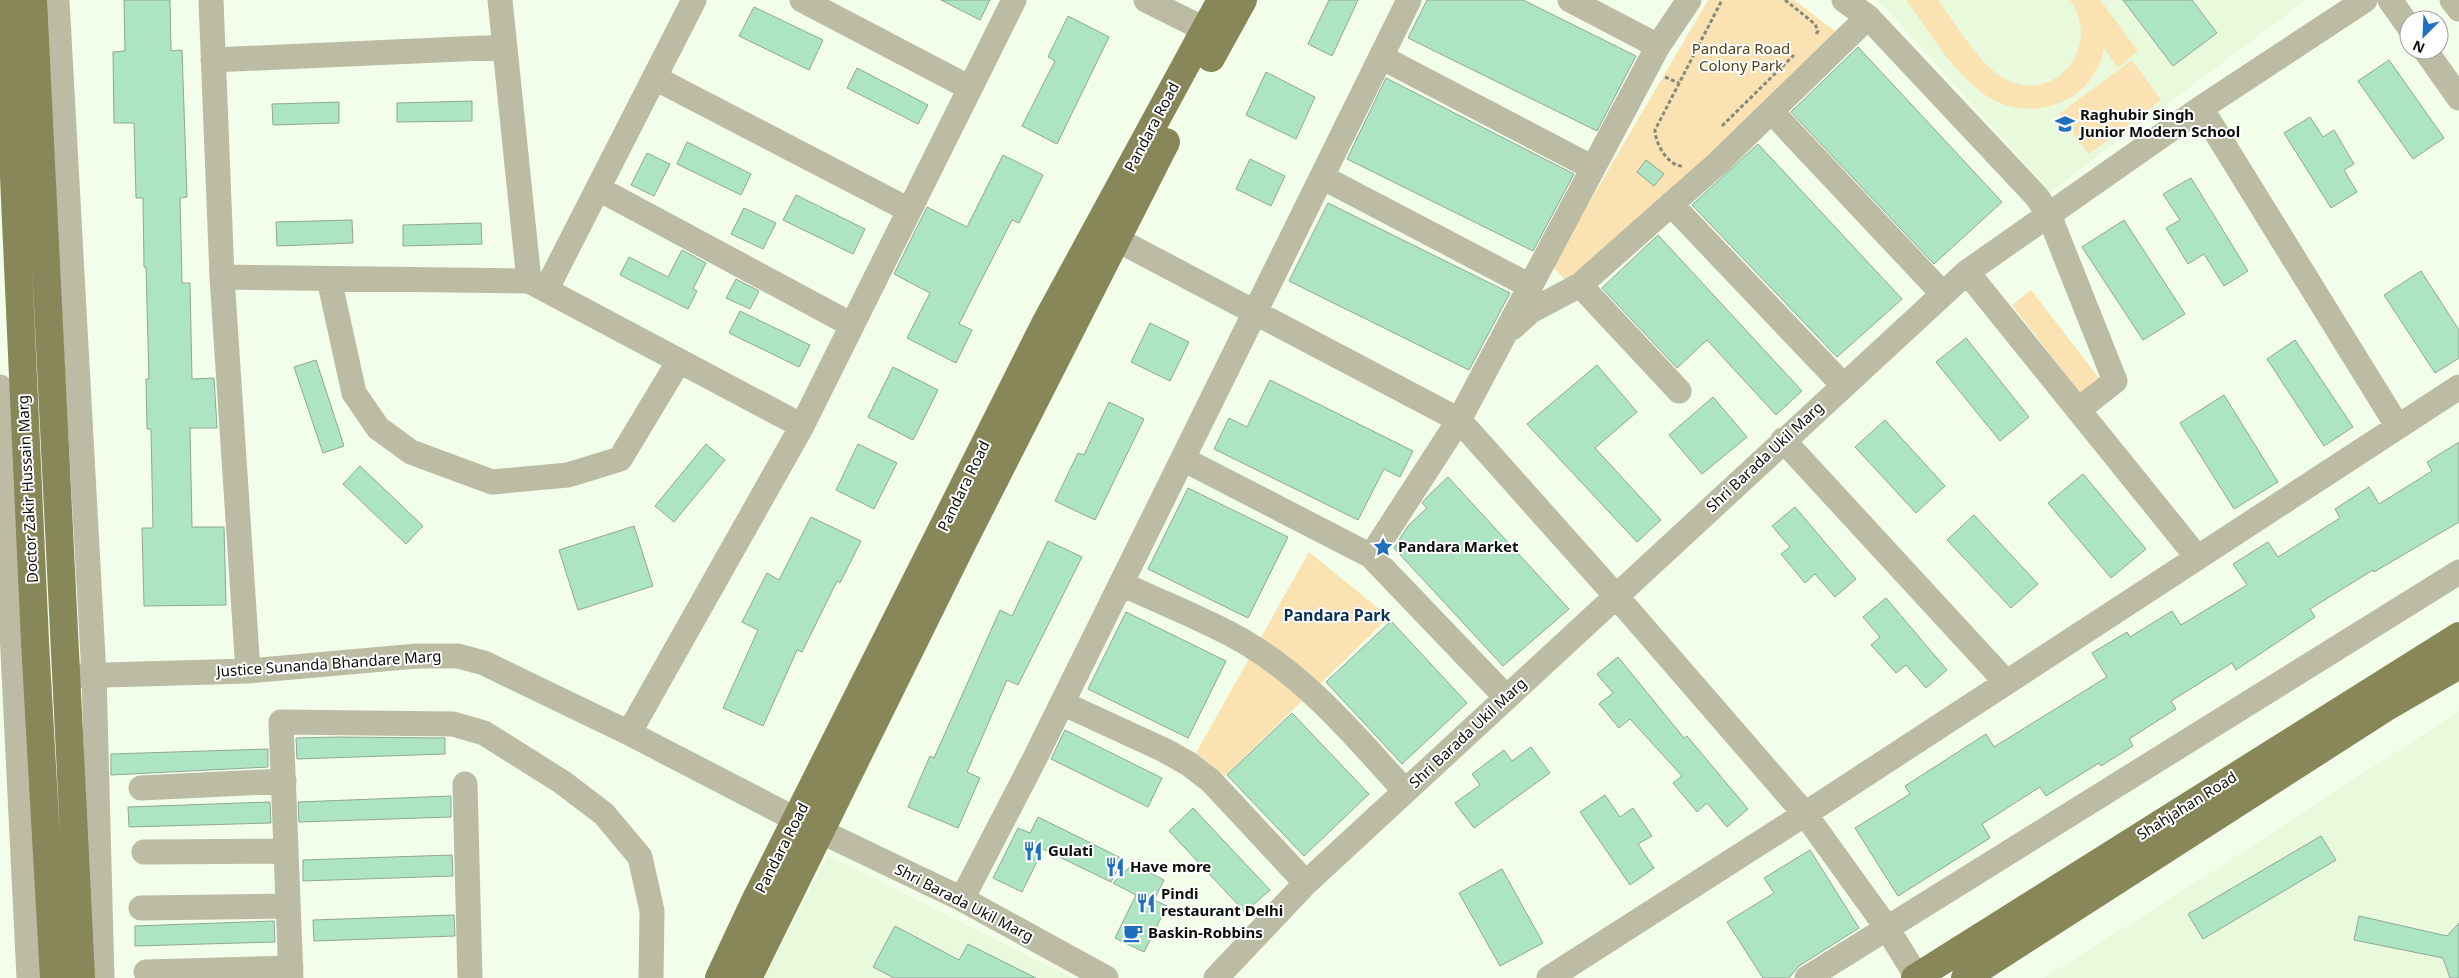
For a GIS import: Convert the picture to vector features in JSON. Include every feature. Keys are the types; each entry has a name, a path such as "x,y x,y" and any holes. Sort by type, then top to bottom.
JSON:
{"main road":[{"name":"Doctor Zakir Hussain Marg","path":"6,0 16,643 54,978"},
{"name":"Doctor Zakir Hussain Marg","path":"33,0 46,300 68,676 80,978"},
{"name":"Pandara Road","path":"719,978 809,826 1116,238 1213,34 1221,0"},
{"name":"Pandara Road","path":"748,978 809,826 1045,324 1213,34 1243,0"},
{"name":"Shahjahan Road","path":"1916,977 2196,799 2459,636"},
{"name":"Shahjahan Road","path":"1965,978 2384,708 2459,665"}],"street":[{"path":"57,0 94,675 102,978"},
{"path":"211,0 222,277 248,671"},
{"path":"500,0 537,285"},
{"path":"537,285 599,189 694,0"},
{"path":"802,0 970,88"},
{"path":"629,733 802,426 1014,0"},
{"path":"1146,0 1213,34"},
{"path":"962,899 1122,584 1409,0"},
{"path":"1570,0 1658,46"},
{"path":"1372,556 1459,420 1658,46 1689,0"},
{"path":"1844,0 1868,17 2036,197 2049,215 2116,381 2078,410"},
{"name":"Shri Barada Ukil Marg","path":"1216,978 1306,883 1967,272 2201,108 2365,0"},
{"path":"2390,0 2399,13"},
{"path":"2452,0 2459,9"},
{"path":"1504,335 1531,311 1588,294 1671,204 1772,112 1868,17"},
{"path":"214,60 505,48"},
{"path":"1381,57 1594,168"},
{"path":"2433,60 2459,98"},
{"path":"655,78 909,210"},
{"path":"2201,108 2398,427"},
{"path":"1772,112 1942,294"},
{"path":"1322,177 1530,286"},
{"path":"599,189 852,325"},
{"path":"1671,204 1843,385"},
{"path":"1116,238 1459,420 1616,596 1805,814 1887,928 1916,977"},
{"path":"1967,272 2198,558"},
{"path":"222,277 537,285 802,426"},
{"path":"329,279 354,393 378,428 411,452 492,482 568,475 620,458 679,361"},
{"path":"1588,294 1679,391"},
{"name":"Doctor Zakir Hussain Marg","path":"0,387 16,643 30,978"},
{"path":"1549,978 1805,814 2459,387"},
{"path":"1784,440 2006,682"},
{"path":"1184,459 1372,556 1506,697"},
{"path":"1807,978 2459,572"},
{"path":"1122,584 1242,641 1271,660 1323,701 1405,791"},
{"name":"Justice Sunanda Bhandare Marg","path":"68,676 248,671 417,656 458,656 484,663 629,733 809,826"},
{"path":"1062,703 1190,764 1211,781 1306,883"},
{"path":"146,972 291,973 281,722 453,724 484,733 562,782 604,814 640,857 652,911 651,978"},
{"path":"141,788 284,781"},
{"path":"465,784 470,978"},
{"name":"Shri Barada Ukil Marg","path":"809,826 962,899 1106,978"},
{"path":"144,852 286,851"},
{"path":"141,908 288,906"}],"path":[{"path":"1684,165 1674,164 1662,151 1655,130 1722,0"},
{"path":"1785,0 1817,26 1816,34 1810,41"},
{"path":"1721,127 1796,54"}],"shaded area":[{"name":"Raghubir Singh Junior Modern School","path":"1875,0 2306,0 2050,192 1883,5"},
{"path":"2459,711 2459,978 2044,978 2178,894"},
{"path":"828,855 1072,978 764,978"}],"green space":[{"name":"Pandara Road Colony Park","path":"1708,0 1794,0 1843,37 1570,285 1552,266"},
{"path":"1906,0 1938,0 1969,44 1987,65 2007,80 2026,85 2043,84 2058,77 2070,66 2078,51 2081,34 2079,17 2070,0 2100,0 2138,51 2118,68 2104,48 2099,65 2090,80 2077,93 2062,102 2035,109 2010,106 1989,97 1969,82 1952,63"},
{"path":"2132,60 2161,100 2089,154 2059,114"},
{"path":"2031,290 2099,378 2080,393 2012,305"},
{"path":"1309,552 1389,617 1225,776 1196,753"}],"building":[{"path":"124,0 170,0 171,51 182,50 187,197 180,198 182,283 190,283 192,379 214,378 217,428 190,428 192,527 224,527 226,605 144,606 142,528 153,528 151,429 147,429 146,379 149,379 143,198 136,198 134,123 114,123 113,52 125,51"},
{"path":"941,0 990,0 980,20"},
{"path":"1329,0 1358,0 1332,56 1308,44"},
{"path":"1427,0 1523,0 1636,56 1597,131 1408,38"},
{"path":"2123,0 2192,0 2217,33 2173,66"},
{"path":"754,7 823,40 809,70 739,36"},
{"path":"1068,16 1109,37 1057,144 1022,126 1055,61 1048,57"},
{"path":"1858,47 2002,202 1934,264 1791,112"},
{"path":"2389,60 2444,138 2413,159 2358,81"},
{"path":"857,68 928,105 918,124 847,88"},
{"path":"1266,72 1315,97 1296,139 1246,115"},
{"path":"1386,78 1574,174 1533,251 1347,159"},
{"path":"472,101 472,121 397,122 397,103"},
{"path":"339,102 339,123 273,125 272,104"},
{"path":"2310,117 2323,137 2334,130 2354,164 2344,170 2357,192 2331,208 2284,133"},
{"path":"687,142 751,174 741,195 677,164"},
{"path":"1758,144 1902,299 1837,357 1692,205"},
{"path":"647,153 670,164 654,196 631,185"},
{"path":"1003,155 1043,175 1019,223 1012,220 959,324 972,330 956,363 907,338 930,293 894,274 927,207 967,227"},
{"path":"1250,159 1285,176 1271,206 1236,189"},
{"path":"1646,160 1664,174 1654,186 1637,172"},
{"path":"2191,178 2248,271 2224,286 2204,254 2188,264 2166,228 2180,220 2163,194"},
{"path":"796,195 865,229 853,254 783,220"},
{"path":"1328,203 1510,293 1469,370 1289,281"},
{"path":"744,208 776,223 763,249 731,234"},
{"path":"352,220 353,243 277,246 276,222"},
{"path":"2124,220 2185,314 2143,340 2082,247"},
{"path":"481,223 482,244 403,246 403,225"},
{"path":"1658,235 1802,391 1776,415 1707,340 1677,368 1602,288"},
{"path":"682,250 706,263 693,289 697,291 688,309 620,275 629,257 668,277"},
{"path":"2421,271 2459,330 2459,358 2435,373 2384,295"},
{"path":"736,279 759,291 750,309 726,298"},
{"path":"740,311 810,345 799,367 729,333"},
{"path":"1150,323 1189,342 1170,381 1131,362"},
{"path":"1966,338 2029,417 2000,441 1936,362"},
{"path":"2295,340 2353,427 2324,446 2267,359"},
{"path":"316,360 344,446 323,453 294,367"},
{"path":"1597,365 1637,412 1595,448 1661,520 1637,542 1527,424"},
{"path":"893,367 938,390 913,440 868,417"},
{"path":"1270,380 1413,451 1400,477 1384,469 1358,520 1214,449 1229,418 1247,427"},
{"path":"2224,395 2278,482 2234,509 2180,423"},
{"path":"1713,397 1747,437 1702,474 1669,435"},
{"path":"1109,402 1144,419 1095,520 1055,501 1078,453 1084,455"},
{"path":"1885,420 1945,486 1916,513 1855,447"},
{"path":"2459,442 2459,522 2374,572 2373,570 2310,609 2315,617 2236,670 2232,663 2171,701 2176,709 2129,739 2133,746 2101,766 2099,763 2046,796 2040,787 1982,824 1990,838 1898,896 1855,828 1910,794 1905,786 1986,734 1994,747 2107,677 2092,653 2127,632 2130,637 2172,611 2181,625 2247,585 2233,564 2268,542 2278,557 2340,518 2335,509 2369,487 2379,504 2432,471 2427,462"},
{"path":"706,444 725,460 674,522 655,506"},
{"path":"858,444 897,463 874,509 836,490"},
{"path":"360,466 423,526 406,544 343,484"},
{"path":"2083,474 2146,549 2111,578 2048,503"},
{"path":"1448,477 1569,609 1503,666 1394,548 1408,526 1427,508 1422,503"},
{"path":"1188,488 1288,537 1248,618 1148,569"},
{"path":"1795,507 1856,579 1835,597 1815,574 1805,583 1781,554 1790,547 1772,526"},
{"path":"1974,515 2038,584 2011,608 1947,540"},
{"path":"811,517 861,541 840,583 837,581 802,652 797,650 763,726 723,708 758,630 742,622 767,573 779,580"},
{"path":"634,526 653,586 578,610 559,550"},
{"path":"1048,541 1082,557 1018,685 1007,680 967,772 980,778 958,828 908,807 930,756 934,758 1000,610 1012,616"},
{"path":"1886,598 1947,670 1926,688 1906,665 1896,673 1871,645 1880,637 1863,617"},
{"path":"1126,612 1226,661 1188,738 1088,689"},
{"path":"1391,621 1467,703 1402,764 1326,682"},
{"path":"1618,657 1684,738 1687,736 1748,809 1727,827 1707,803 1697,812 1673,783 1682,776 1630,719 1619,728 1599,704 1613,693 1597,674"},
{"path":"1292,713 1369,794 1304,856 1227,775"},
{"path":"1065,730 1162,778 1148,807 1051,759"},
{"path":"296,738 445,738 445,754 297,759"},
{"path":"1531,747 1550,773 1474,828 1455,803 1480,785 1472,774 1504,750 1512,761"},
{"path":"268,749 268,767 111,775 111,754"},
{"path":"1605,795 1620,817 1633,808 1652,836 1638,844 1654,868 1630,885 1580,812"},
{"path":"451,796 451,817 299,822 298,802"},
{"path":"270,802 271,823 129,827 128,807"},
{"path":"1193,808 1270,890 1245,912 1169,831"},
{"path":"1038,817 1123,859 1111,882 1043,849 1022,892 993,878 1018,828 1030,833"},
{"path":"2321,836 2336,860 2203,939 2188,914"},
{"path":"1810,850 1859,928 1799,966 1789,978 1763,978 1727,922 1774,893 1764,878"},
{"path":"452,855 453,876 303,881 303,860"},
{"path":"1133,864 1164,880 1154,900 1167,906 1144,952 1115,938 1136,895 1113,883"},
{"path":"1502,869 1543,943 1500,966 1459,893"},
{"path":"454,915 455,936 314,941 313,920"},
{"path":"2359,916 2447,936 2459,923 2459,978 2450,978 2443,958 2354,940"},
{"path":"274,921 275,942 135,946 135,926"},
{"path":"895,926 959,960 968,944 1036,978 894,978 873,967"}],"place":[{"name":"Raghubir Singh Junior Modern School","path":"2065,124"},
{"name":"Pandara Market","path":"1383,547"},
{"name":"Gulati","path":"1033,851"},
{"name":"Have more","path":"1115,867"},
{"name":"Pindi restaurant Delhi","path":"1146,903"},
{"name":"Baskin-Robbins","path":"1133,933"}],"district":[{"name":"Pandara Park","path":"1337,615"}]}
